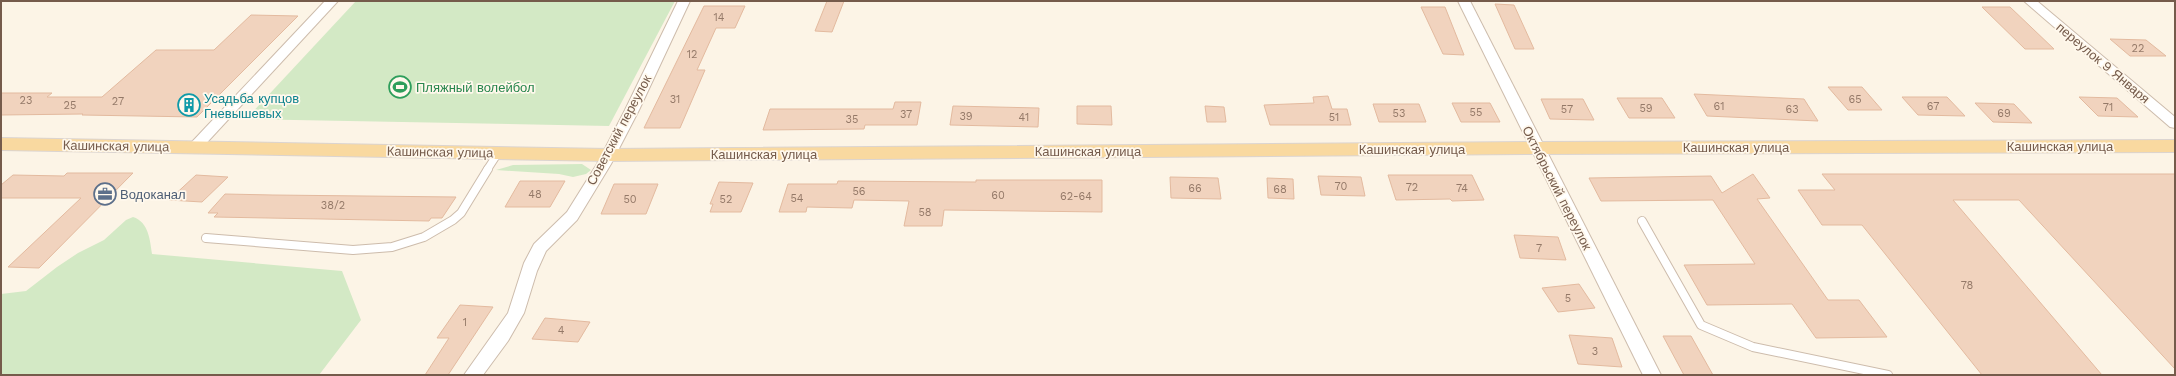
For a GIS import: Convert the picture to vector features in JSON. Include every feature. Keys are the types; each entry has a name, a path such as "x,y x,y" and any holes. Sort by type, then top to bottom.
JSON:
{"main road":[{"name":"Кашинская улица","path":"1,144 609,155 1537,148 2175,146"}],"street":[{"path":"195,147 332,1"},
{"name":"Советский переулок","path":"473,375 497,344 515,313 532,262 541,246 554,231 571,217 609,155 684,1"},
{"name":"Октябрьский переулок","path":"1464,1 1652,375"},
{"name":"переулок 9 Января","path":"2030,1 2175,124"}],"lane":[{"path":"206,238 259,245 360,250 381,249 399,245 434,232 455,220 461,213 498,153"},
{"path":"1642,221 1702,325 1753,347 1888,375"}],"green space":[{"path":"356,1 675,1 609,126 246,119"},
{"path":"582,164 591,170 586,174 573,177 559,174 496,170 513,165"},
{"path":"133,217 138,219 146,227 152,254 342,271 361,320 319,375 1,375 1,294 26,291 78,253 104,240 126,220"}],"building":[{"path":"827,1 844,1 832,32 815,31"},
{"path":"1495,4 1514,5 1534,49 1515,49"},
{"path":"704,6 745,6 735,28 716,28 697,70 705,70 680,128 644,128"},
{"path":"1421,7 1445,7 1464,55 1443,54"},
{"path":"1982,7 2010,7 2054,49 2025,49"},
{"path":"251,15 298,16 197,117 82,115 83,114 1,115 1,93 52,93 47,97 102,97 156,50 214,50"},
{"path":"2110,39 2146,40 2166,56 2130,56"},
{"path":"1828,87 1862,87 1882,110 1848,110"},
{"path":"1694,94 1804,99 1818,121 1707,116"},
{"path":"1328,96 1332,109 1347,109 1351,125 1270,125 1264,105 1314,103 1313,97"},
{"path":"1902,97 1947,97 1965,116 1918,115"},
{"path":"2079,97 2117,98 2138,117 2098,116"},
{"path":"1617,98 1662,98 1675,118 1629,118"},
{"path":"1541,99 1583,99 1594,120 1550,119"},
{"path":"895,102 921,102 917,125 865,125 864,129 763,130 770,109 893,109"},
{"path":"1452,103 1490,103 1500,122 1461,122"},
{"path":"1975,103 2014,104 2032,123 1993,122"},
{"path":"1373,104 1419,104 1426,122 1379,122"},
{"path":"953,106 1039,108 1038,127 950,125"},
{"path":"1077,106 1111,106 1112,125 1077,124"},
{"path":"1205,106 1224,107 1226,122 1207,122"},
{"path":"67,173 133,173 39,268 8,267 81,198 1,198 1,185 13,175 64,176"},
{"path":"1753,174 1770,198 1757,199 1828,300 1859,300 1887,337 1816,338 1792,304 1707,305 1684,265 1755,264 1713,200 1601,201 1589,178 1711,176 1722,193"},
{"path":"1822,174 2175,174 2175,369 2019,200 1953,200 2102,375 1982,375 1862,225 1822,225 1798,190 1835,190"},
{"path":"196,175 228,177 202,202 169,200"},
{"path":"1388,175 1472,175 1484,200 1396,200"},
{"path":"1318,176 1361,177 1365,196 1321,195"},
{"path":"1170,177 1218,178 1221,199 1171,198"},
{"path":"1267,178 1293,179 1294,199 1268,198"},
{"path":"976,180 1102,180 1102,212 944,210 942,226 904,226 909,201 854,200 852,208 807,207 806,212 779,212 788,184 837,184 838,181 976,182"},
{"path":"520,181 565,181 550,207 505,207"},
{"path":"719,182 753,183 741,212 710,212 713,204 710,204"},
{"path":"614,184 658,184 646,214 601,214"},
{"path":"225,194 456,197 442,218 431,218 429,221 214,217 218,213 208,213"},
{"path":"1514,235 1558,237 1566,260 1520,258"},
{"path":"1579,284 1595,308 1558,312 1542,288"},
{"path":"460,305 493,307 448,375 425,375 449,338 437,338"},
{"path":"545,318 590,322 578,342 532,339"},
{"path":"1569,335 1612,338 1622,367 1578,364"},
{"path":"1663,336 1691,336 1713,375 1684,375"}],"place":[{"name":"Пляжный волейбол","path":"400,87"},
{"name":"Усадьба купцов Гневышевых","path":"189,105"},
{"name":"Водоканал","path":"105,194"}]}
